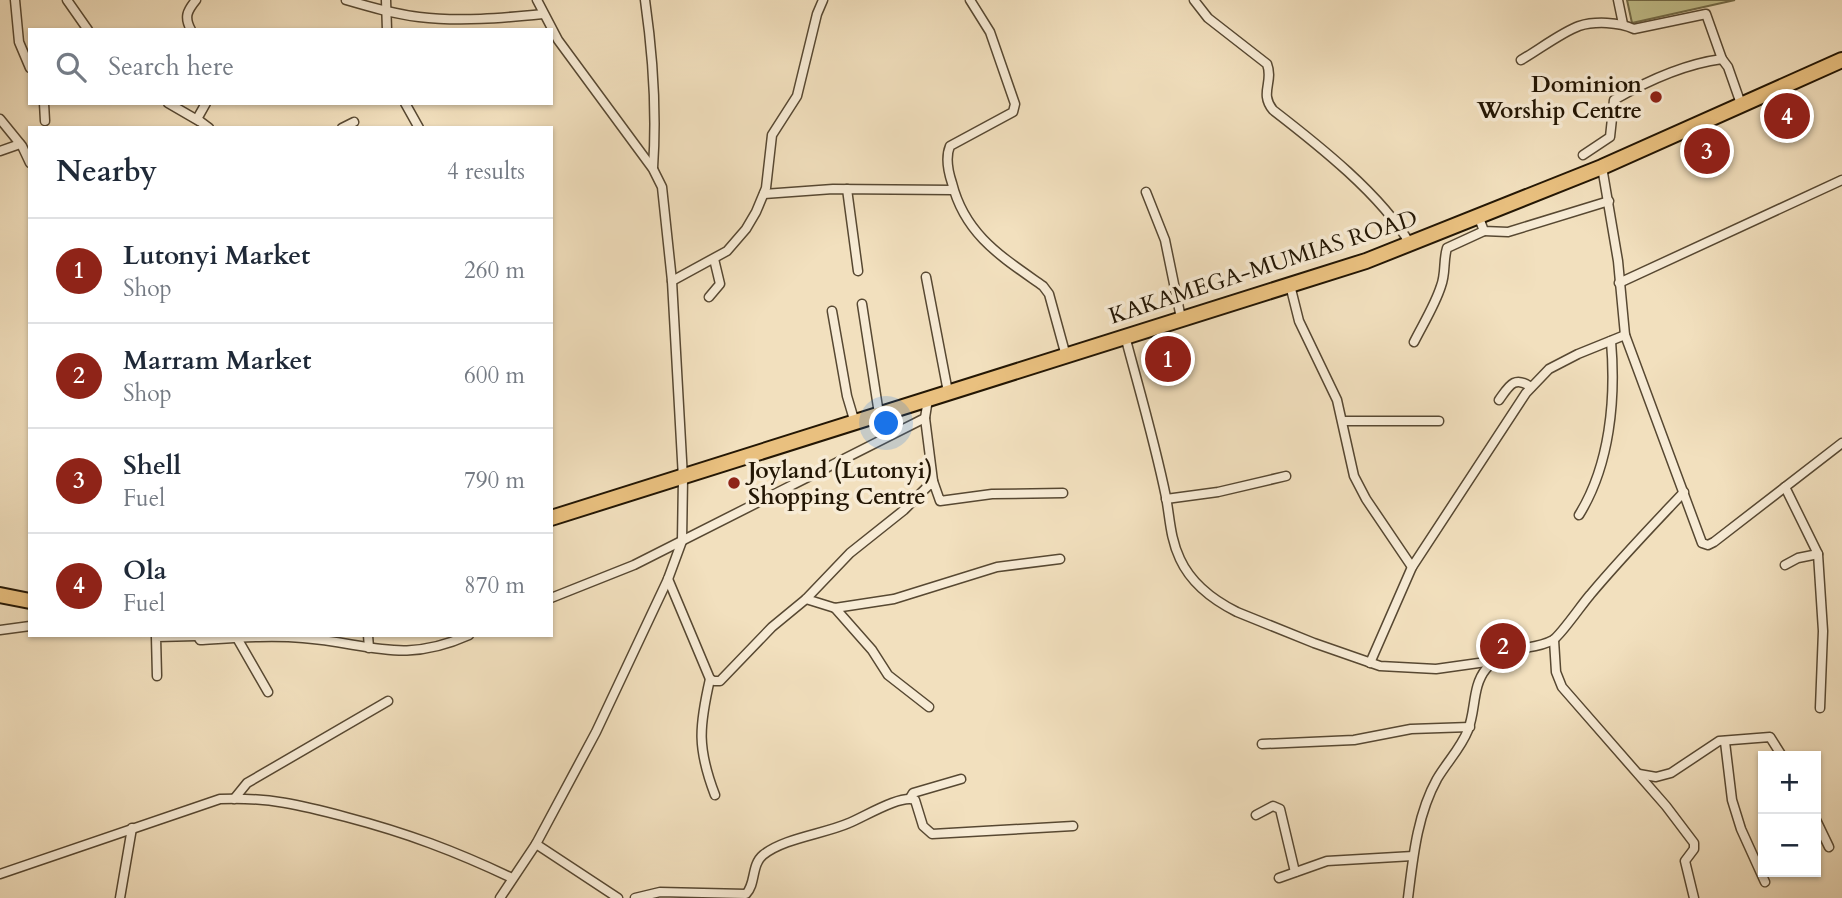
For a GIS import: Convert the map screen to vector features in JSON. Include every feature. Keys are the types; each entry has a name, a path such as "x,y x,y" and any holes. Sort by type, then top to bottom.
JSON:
{"highway":[{"name":"KAKAMEGA-MUMIAS ROAD","path":"553,517 1290,285 1410,244 1481,224 1842,60"},
{"path":"0,595 28,601"}],"street":[{"path":"15,0 19,42 28,63"},
{"path":"67,0 87,28"},
{"path":"190,28 186,20 187,10 196,0"},
{"path":"346,0 420,17 465,19 543,14"},
{"path":"386,0 387,28"},
{"path":"537,0 551,28"},
{"path":"645,0 656,121 653,169"},
{"path":"673,281 714,259 738,240 756,212 764,194 772,135 797,96 817,14 823,0"},
{"path":"970,0 990,32 1015,104 1013,112 950,146 948,164 953,190 966,220 986,245 1043,286 1049,294 1066,356"},
{"path":"1194,0 1208,18 1266,64 1270,73 1266,102 1273,110 1363,188 1382,207 1410,244"},
{"path":"1618,0 1623,24"},
{"path":"1521,60 1580,26 1623,24 1634,29 1706,14 1741,104"},
{"path":"500,898 536,844 596,733 668,579 682,541 683,478 673,281 662,187 653,169 553,31"},
{"path":"1583,155 1611,137 1614,100 1647,82 1693,65 1722,58"},
{"path":"44,105 46,121"},
{"path":"171,105 206,126"},
{"path":"199,121 197,119 205,105"},
{"path":"406,105 418,126"},
{"path":"0,119 20,144 28,159"},
{"path":"345,126 354,121"},
{"path":"0,151 20,144"},
{"path":"1602,167 1618,261 1625,335 1699,539 1708,545 1842,443"},
{"path":"1619,283 1842,180"},
{"path":"764,194 847,190 953,190"},
{"path":"847,190 858,271"},
{"path":"1146,192 1166,240 1181,318"},
{"path":"1413,342 1441,287 1445,272 1443,260 1447,248 1481,224 1508,232 1609,201"},
{"path":"709,297 720,284 714,259"},
{"path":"926,277 948,392"},
{"path":"1290,285 1299,321 1333,389 1343,421 1354,476 1366,499 1412,567"},
{"path":"862,304 879,415"},
{"path":"832,311 847,396 855,423"},
{"path":"1370,663 1412,567 1531,387 1549,369 1625,335"},
{"path":"1125,336 1167,499 1172,541 1181,561 1200,588 1237,612 1370,663 1436,669 1493,661 1516,648 1553,640 1619,560 1684,492"},
{"path":"1579,514 1587,502 1604,455 1614,370 1611,341"},
{"path":"1499,400 1508,387 1517,381 1531,387"},
{"path":"928,398 925,418 933,481 940,501 992,495 1063,493"},
{"path":"553,597 634,565 925,418"},
{"path":"1343,421 1439,421"},
{"path":"1167,499 1218,492 1286,476"},
{"path":"710,679 724,679 772,627 806,599 849,553 904,510 933,481"},
{"path":"1785,487 1818,554 1823,632 1820,708"},
{"path":"1785,565 1798,558 1818,554"},
{"path":"806,599 835,608 894,599 997,567 1060,559"},
{"path":"668,579 710,679 701,723 700,746 704,767 715,795"},
{"path":"835,608 872,650 888,676 929,707"},
{"path":"0,630 28,626"},
{"path":"156,637 157,676"},
{"path":"198,637 200,640 236,637 303,638 404,652 428,650 463,637"},
{"path":"236,637 268,692"},
{"path":"368,637 369,648"},
{"path":"1553,640 1556,672 1562,687 1666,806 1693,843 1694,849 1685,862 1694,898"},
{"path":"1408,898 1413,856 1430,796 1438,779 1463,743 1470,727 1480,679 1493,661"},
{"path":"234,799 247,783 388,701"},
{"path":"1262,744 1354,740 1411,729 1470,727"},
{"path":"1639,774 1656,777 1671,773 1718,742 1771,737 1779,751"},
{"path":"1725,742 1732,800 1741,829 1765,882"},
{"path":"910,798 913,793 961,779"},
{"path":"0,874 220,799 253,797 292,803 402,832 452,850 512,878"},
{"path":"635,898 660,892 746,894 751,887 758,861 772,850 847,824 903,799 910,798 918,804 926,831 932,834 1073,826"},
{"path":"1256,814 1273,806 1280,809 1295,872"},
{"path":"120,898 132,828"},
{"path":"1821,830 1829,847"},
{"path":"536,844 618,898"},
{"path":"1279,878 1327,861 1413,856"}],"shaded area":[{"path":"1627,0 1735,0 1632,23"}],"place":[{"name":"Dominion Worship Centre","path":"1656,97"},
{"name":"Ola","path":"1787,116"},
{"name":"Shell","path":"1707,151"},
{"name":"Lutonyi Market","path":"1168,359"},
{"name":"Joyland (Lutonyi) Shopping Centre","path":"734,483"},
{"name":"Marram Market","path":"1503,646"}]}
